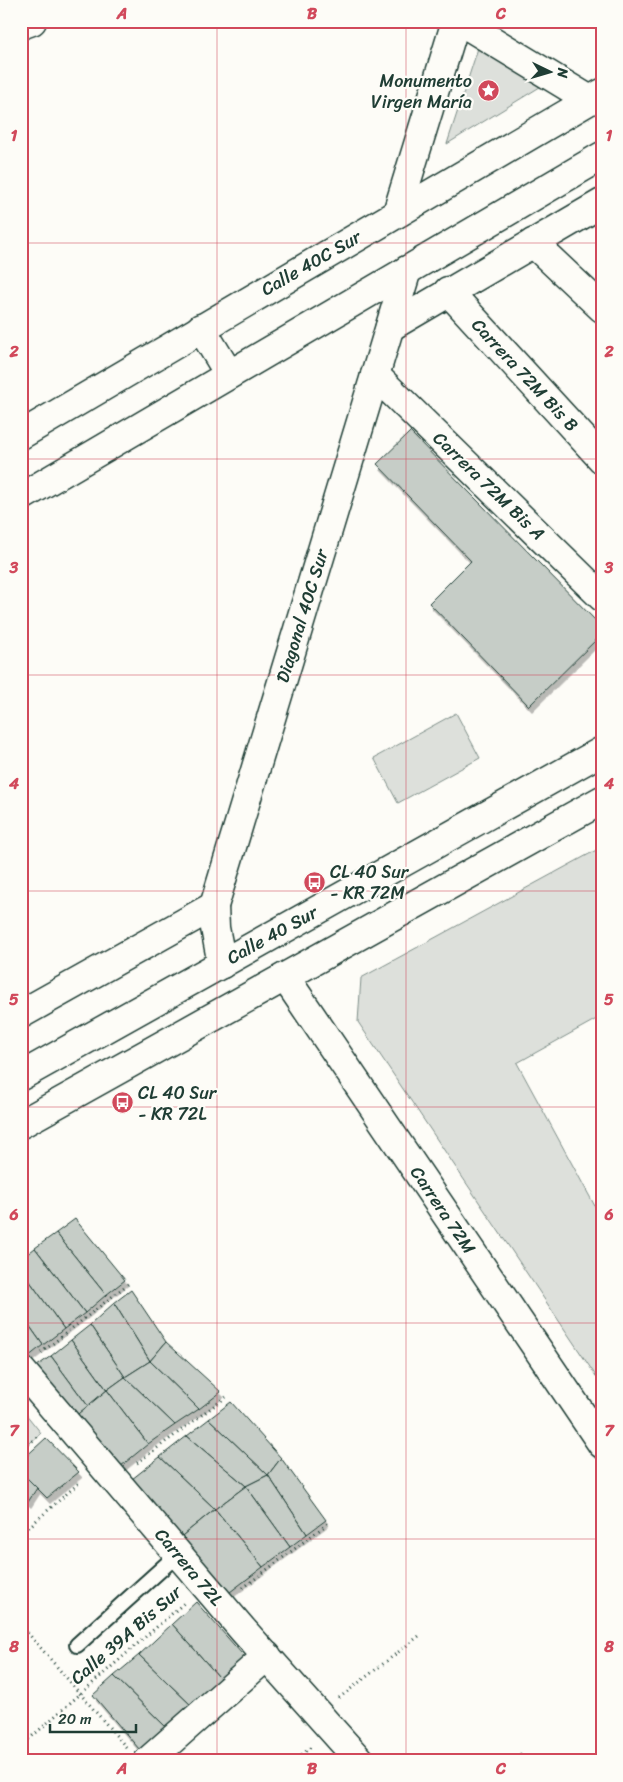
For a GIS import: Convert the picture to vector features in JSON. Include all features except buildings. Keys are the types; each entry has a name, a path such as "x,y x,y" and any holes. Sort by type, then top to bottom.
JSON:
{"street":[{"path":"21,25 32,21"},
{"path":"397,213 456,21"},
{"path":"460,21 596,96"},
{"name":"Calle 40C Sur","path":"21,435 596,96"},
{"path":"21,497 602,156"},
{"path":"390,327 602,203"},
{"path":"533,243 602,308"},
{"name":"Diagonal 40C Sur","path":"222,964 215,928 214,906 407,270"},
{"name":"Carrera 72M Bis B","path":"448,292 602,459"},
{"path":"201,328 229,374"},
{"name":"Carrera 72M Bis A","path":"375,375 602,597"},
{"name":"Calle 40 Sur","path":"21,1076 602,751"},
{"path":"21,1124 602,800"},
{"path":"21,1014 214,906"},
{"name":"Carrera 72M","path":"285,977 602,1444"},
{"name":"Carrera 72L","path":"29,1363 108,1472 211,1593 360,1761"},
{"path":"139,1757 267,1656"}],"lane":[{"path":"77,1645 178,1554"}],"path":[{"path":"29,1363 128,1284"},
{"path":"21,1534 108,1472 162,1443 226,1397"},
{"name":"Calle 39A Bis Sur","path":"21,1746 80,1694 211,1593 234,1594 330,1522"},
{"path":"21,1625 80,1694 139,1757"},
{"path":"319,1713 420,1636"},
{"path":"513,1761 523,1752"}],"shaded area":[{"path":"479,45 548,82 447,144"},
{"path":"456,713 480,758 398,803 374,758"},
{"path":"602,847 602,1016 517,1063 602,1219 602,1385 358,1022 361,978"},
{"path":"21,1408 41,1433 21,1451"}],"place":[{"name":"Monumento Virgen María","path":"488,91"},
{"name":"CL 40 Sur - KR 72M","path":"314,882"},
{"name":"CL 40 Sur - KR 72L","path":"122,1103"}]}
